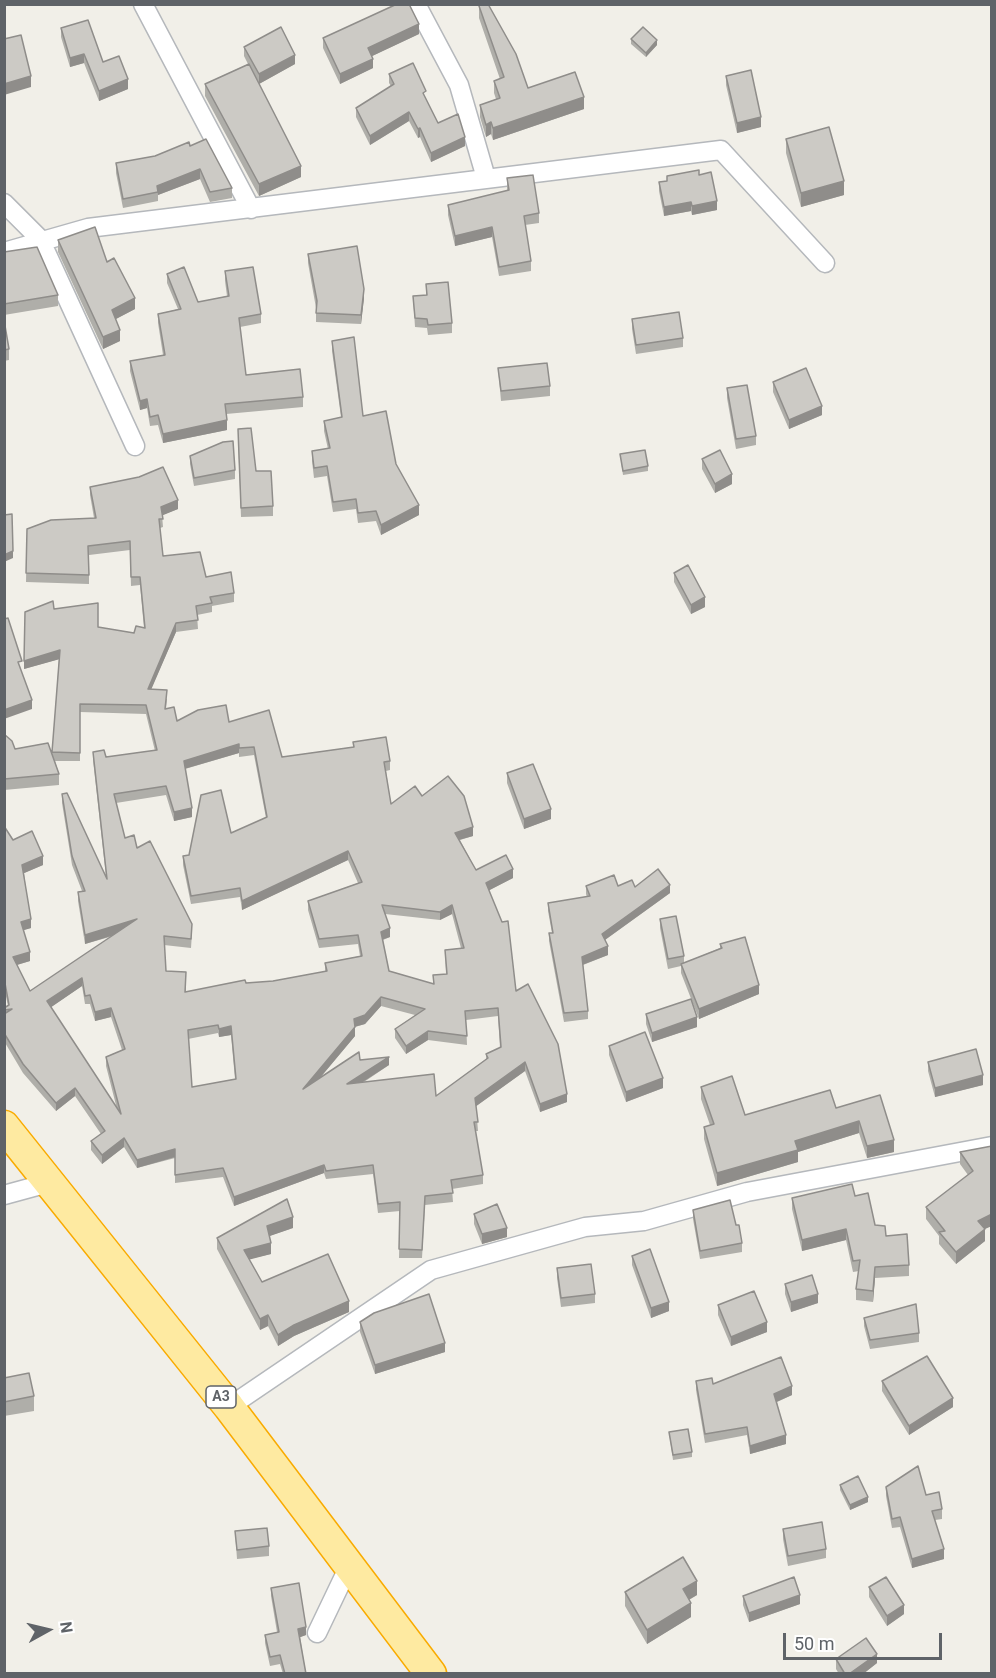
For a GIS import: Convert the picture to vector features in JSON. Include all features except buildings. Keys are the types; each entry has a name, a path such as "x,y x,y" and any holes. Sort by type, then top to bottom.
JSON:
{"highway":[{"name":"A3","path":"4,1126 229,1407 431,1674"}],"street":[{"path":"143,4 251,209"},
{"path":"416,4 459,85 486,178"},
{"path":"4,252 40,239 88,228 721,150 825,263"},
{"path":"4,203 40,239 135,446"},
{"path":"229,1407 431,1270 585,1227 644,1221 747,1192 992,1146"},
{"path":"4,1195 48,1183"},
{"path":"317,1633 350,1564"}]}
